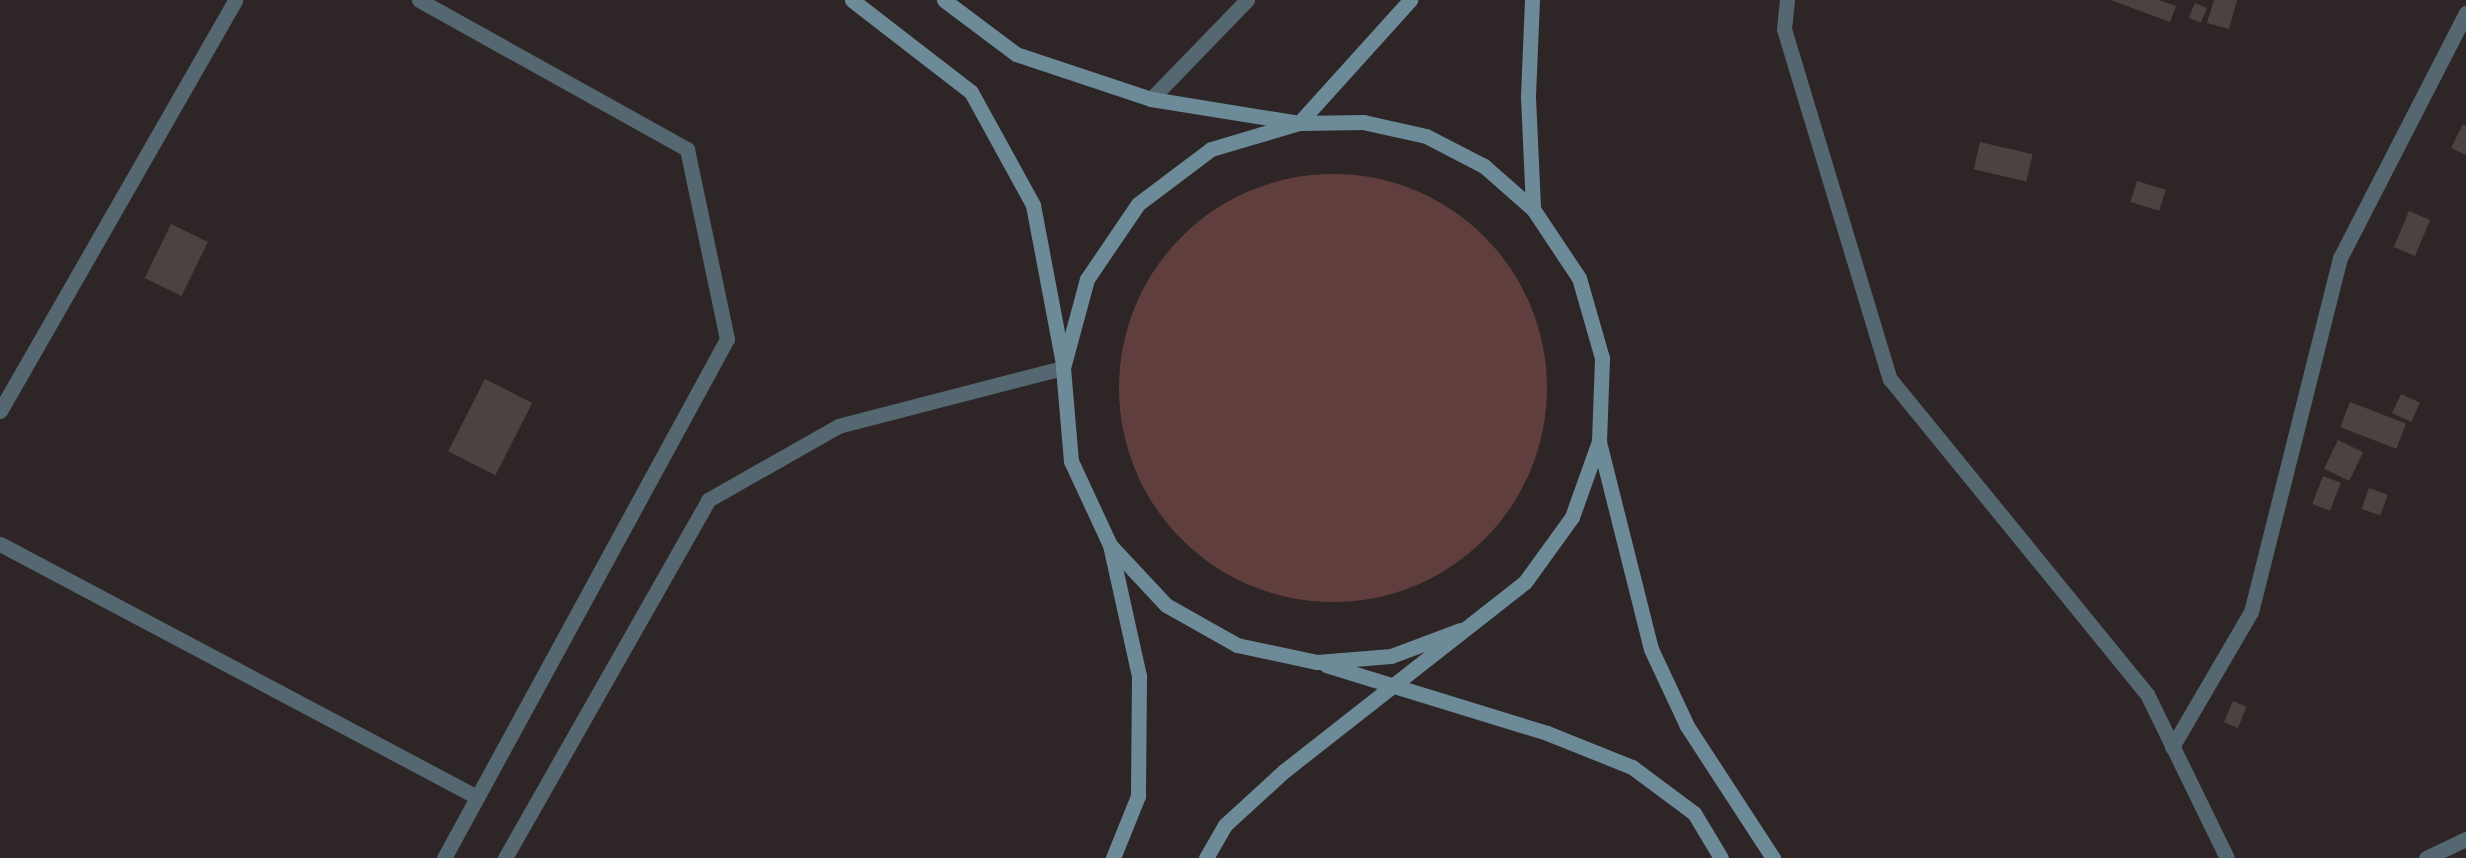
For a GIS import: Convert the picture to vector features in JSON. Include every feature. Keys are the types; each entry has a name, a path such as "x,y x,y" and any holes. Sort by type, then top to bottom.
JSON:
{"main road":[{"path":"852,0 971,92 1033,205 1064,368 1071,461 1110,545 1140,676 1138,796 1113,858"},
{"path":"944,0 1016,54 1151,99 1299,123 1363,122 1426,136 1484,166 1533,208 1579,278 1602,358 1599,441 1651,649 1687,726 1773,858"},
{"path":"1064,368 1087,279 1138,204 1211,149 1299,123 1410,0"},
{"path":"1532,0 1528,97 1533,208"},
{"path":"1206,858 1225,825 1388,684 1524,582 1572,517 1599,441"},
{"path":"1110,545 1166,605 1237,645 1317,662 1547,733 1632,767 1694,813 1721,858"},
{"path":"1317,662 1391,656 1460,630"}],"street":[{"path":"0,411 236,0"},
{"path":"419,0 687,149 727,339 444,858"},
{"path":"1151,99 1247,0"},
{"path":"1787,0 1784,29 1890,379 2147,694 2227,858"},
{"path":"2172,747 2251,612 2340,258 2466,13"},
{"path":"505,858 708,500 838,426 1064,368"},
{"path":"0,544 477,797"},
{"path":"2426,858 2466,839"}],"shaded area":[{"path":"1333,174 1375,178 1415,190 1452,210 1484,237 1511,269 1531,306 1543,346 1547,388 1543,430 1531,470 1511,507 1484,539 1452,566 1415,586 1375,598 1333,602 1291,598 1251,586 1214,566 1182,539 1155,507 1135,470 1123,430 1119,388 1123,346 1135,306 1155,269 1182,237 1214,210 1251,190 1291,178"}],"building":[{"path":"2111,0 2159,0 2176,6 2170,22"},
{"path":"2214,0 2237,0 2229,29 2207,23"},
{"path":"2195,3 2207,8 2201,23 2189,18"},
{"path":"2463,124 2466,126 2466,155 2451,148"},
{"path":"1980,142 2033,154 2026,181 1974,169"},
{"path":"2137,181 2166,190 2159,211 2131,202"},
{"path":"2409,211 2430,220 2415,256 2394,247"},
{"path":"171,224 208,242 182,296 145,278"},
{"path":"485,379 532,403 495,475 448,451"},
{"path":"2401,394 2420,403 2411,422 2392,413"},
{"path":"2350,402 2406,424 2396,449 2340,427"},
{"path":"2338,440 2363,452 2349,481 2324,469"},
{"path":"2323,476 2341,483 2330,511 2312,504"},
{"path":"2369,488 2388,495 2380,516 2361,509"},
{"path":"2233,701 2247,707 2238,728 2224,722"}]}
